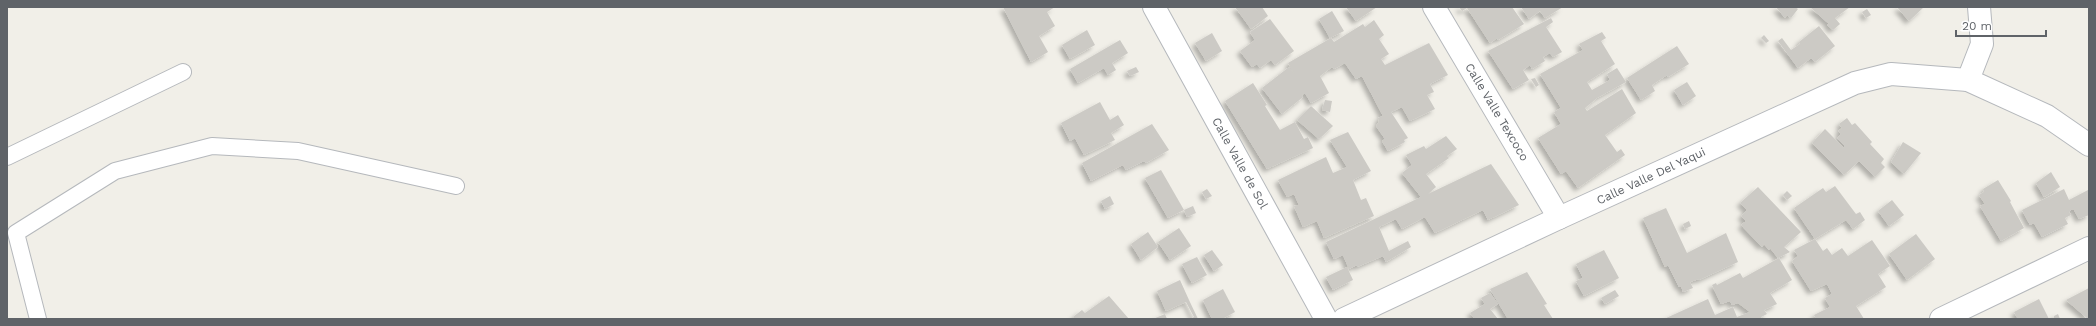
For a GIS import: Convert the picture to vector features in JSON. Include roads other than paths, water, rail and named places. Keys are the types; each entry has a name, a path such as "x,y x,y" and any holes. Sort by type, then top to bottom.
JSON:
{"street":[{"name":"Calle Valle de Sol","path":"1154,7 1326,319"},
{"name":"Calle Valle Texcoco","path":"1434,7 1560,218"},
{"path":"1979,7 1982,44 1968,80 2047,116 2089,145"},
{"name":"Calle Valle Del Yaqui","path":"1344,319 1855,83 1891,74 1968,80"},
{"path":"1941,319 2089,248"}],"lane":[{"path":"7,157 183,72"},
{"path":"38,319 16,232 115,171 212,146 298,151 456,186"}]}
